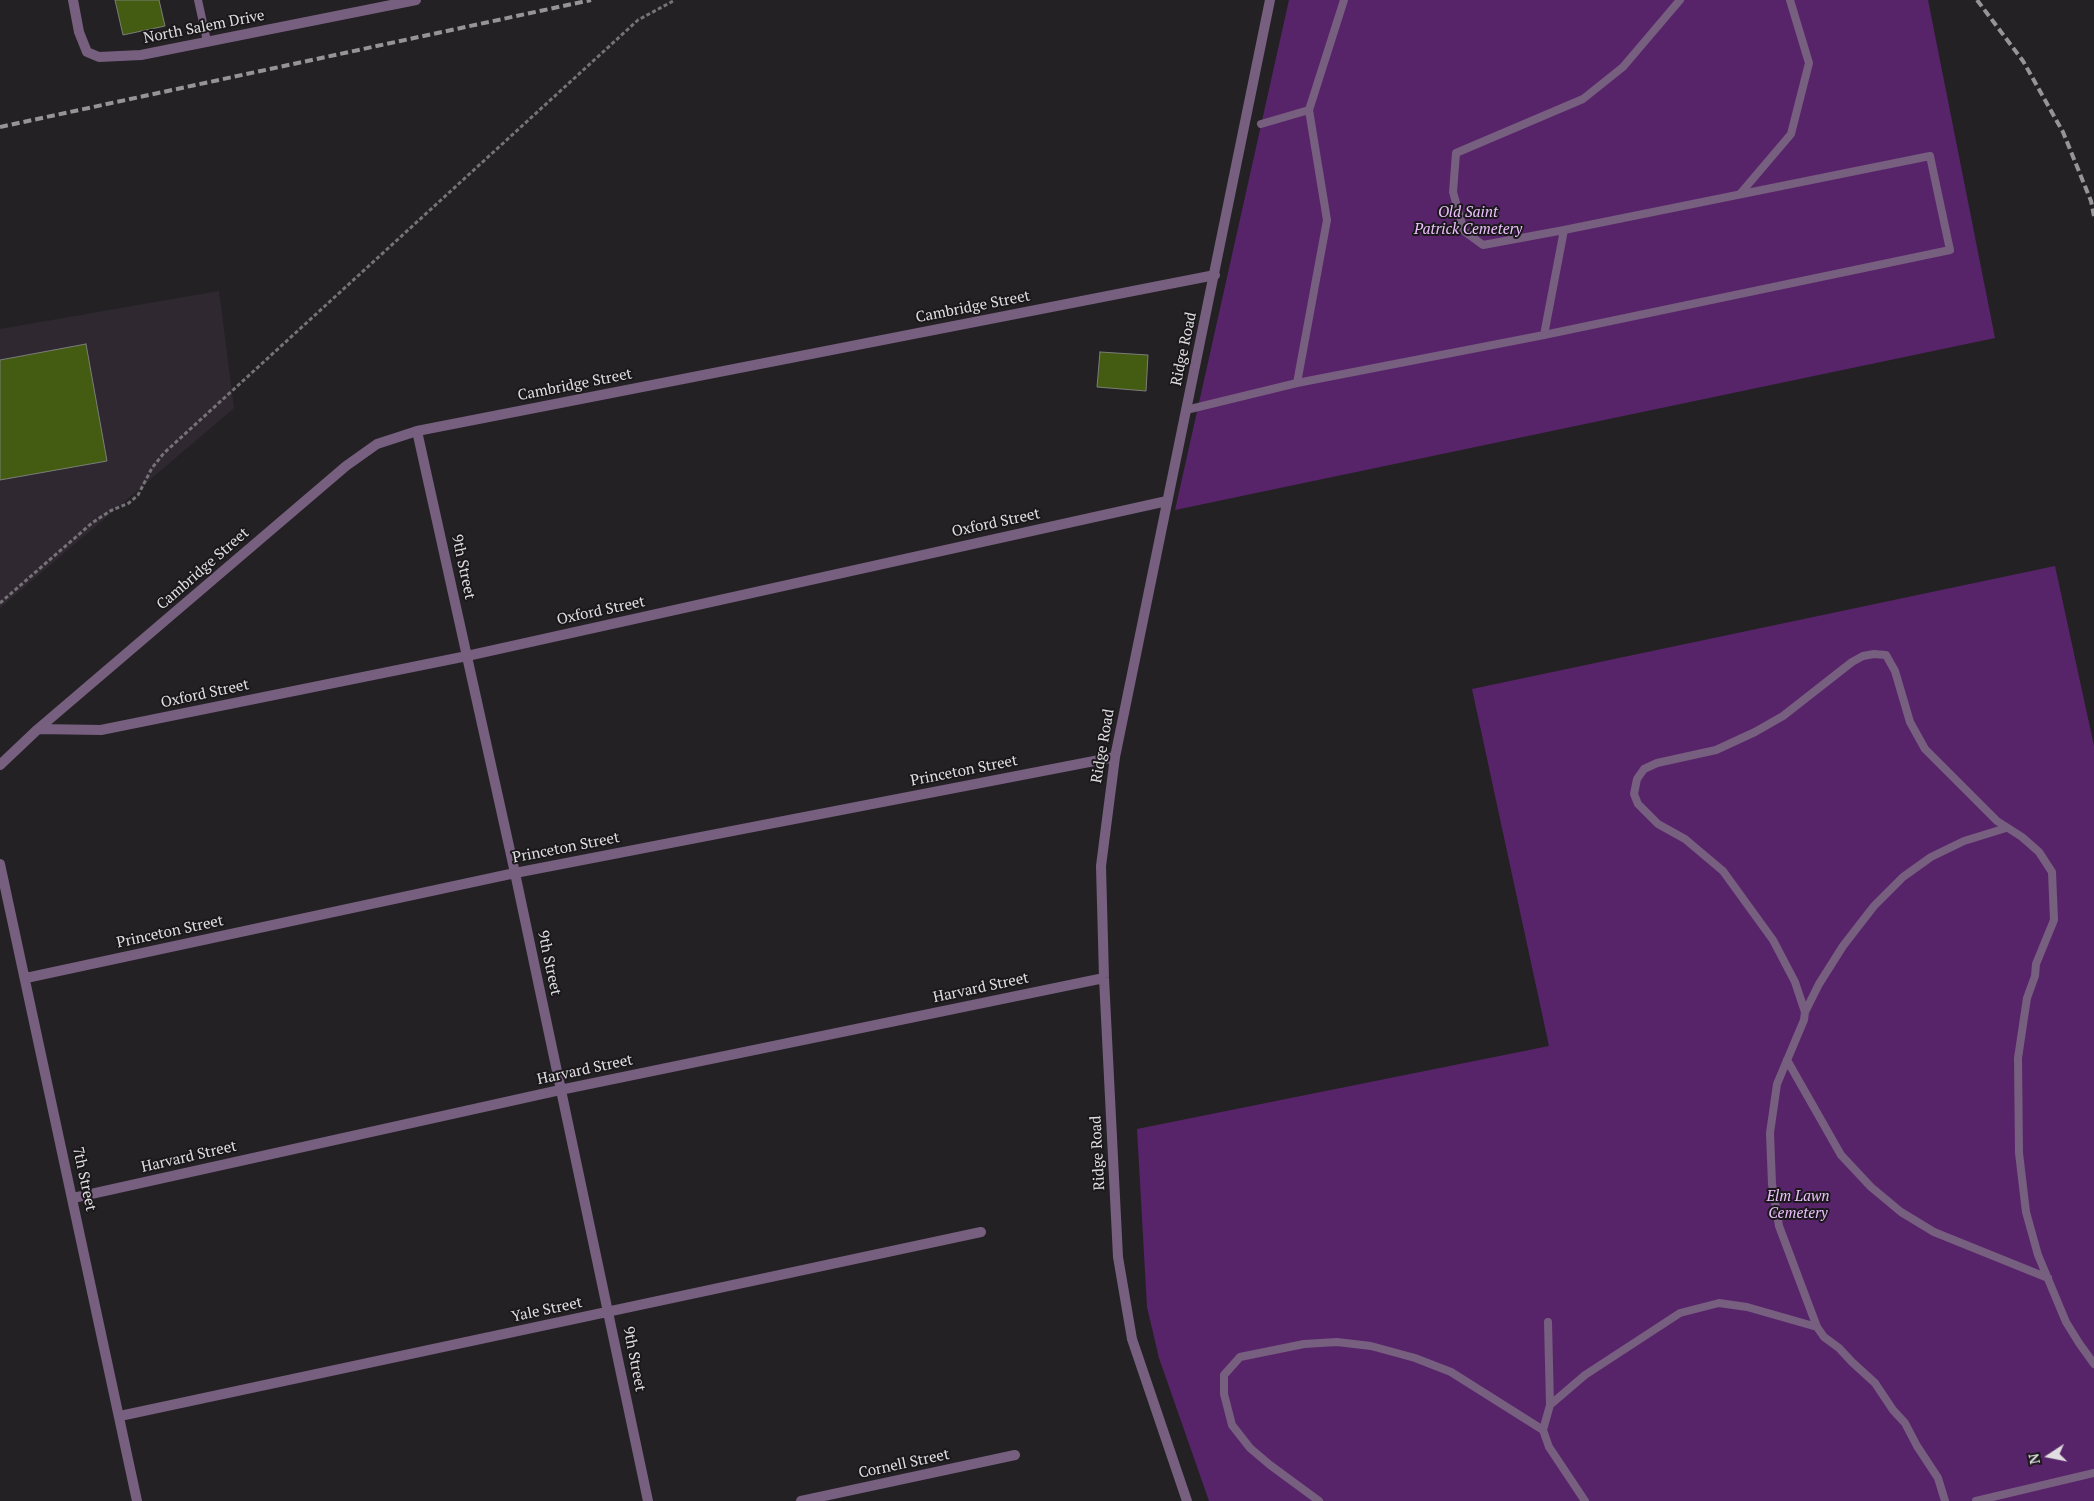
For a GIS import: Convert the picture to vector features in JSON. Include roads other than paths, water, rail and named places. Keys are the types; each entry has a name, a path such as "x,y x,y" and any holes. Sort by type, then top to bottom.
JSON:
{"street":[{"name":"North Salem Drive","path":"72,0 87,52 99,58 141,55 416,0"},
{"name":"Ridge Road","path":"1187,1501 1132,1338 1118,1257 1104,978 1101,866 1115,757 1270,0"},
{"name":"Cambridge Street","path":"38,729 346,466 377,444 417,431 1215,275"},
{"name":"9th Street","path":"417,431 610,1312 648,1501"},
{"name":"Oxford Street","path":"38,729 101,730 467,656 1167,501"},
{"path":"0,765 38,729"},
{"name":"Princeton Street","path":"26,978 515,874 1115,757"},
{"name":"7th Street","path":"0,864 137,1501"},
{"name":"Harvard Street","path":"73,1198 560,1090 1104,978"},
{"name":"Yale Street","path":"120,1416 981,1232"},
{"name":"Cornell Street","path":"801,1501 1014,1455"}],"lane":[{"path":"198,0 207,41"},
{"path":"1297,383 1327,220 1309,110 1344,0"},
{"path":"1186,410 1297,383 1544,335 1950,250 1930,156 1483,245 1464,231 1453,192 1456,153 1583,99 1623,67 1680,0"},
{"path":"1740,194 1791,134 1809,63 1790,0"},
{"path":"1261,124 1309,110"},
{"path":"1544,335 1564,230"},
{"path":"1805,1012 1795,982 1772,940 1723,871 1685,839 1658,824 1638,804 1634,794 1636,779 1644,769 1657,763 1716,750 1755,732 1783,716 1852,662 1863,656 1874,654 1886,656 1896,671 1910,722 1924,749 2006,828 2039,852 2052,872 2054,920 2036,964 2035,976 2027,998 2018,1058 2018,1153 2026,1212 2038,1255 2066,1322 2094,1364"},
{"path":"1945,1501 1938,1478 1917,1446 1906,1424 1893,1410 1875,1383 1839,1348 1824,1337 1817,1327 1779,1226 1772,1184 1770,1133 1777,1084 1804,1020 1805,1012 1842,946 1874,906 1903,877 1931,857 1964,841 2006,828"},
{"path":"1787,1060 1841,1155 1878,1193 1901,1212 1934,1232 2048,1278"},
{"path":"1550,1405 1585,1375 1680,1313 1719,1303 1748,1307 1817,1327"},
{"path":"1543,1430 1550,1405 1548,1322"},
{"path":"1319,1501 1250,1448 1232,1425 1224,1394 1224,1375 1240,1357 1304,1344 1337,1342 1371,1346 1415,1358 1451,1372 1543,1430 1550,1447 1586,1501"},
{"path":"1977,1501 2094,1473"}],"railway":[{"path":"0,127 591,0"},
{"path":"1977,0 2023,61 2063,132 2091,201 2094,216"}],"park label":[{"name":"Old Saint Patrick Cemetery","path":"1468,222"},
{"name":"Elm Lawn Cemetery","path":"1798,1206"}]}
